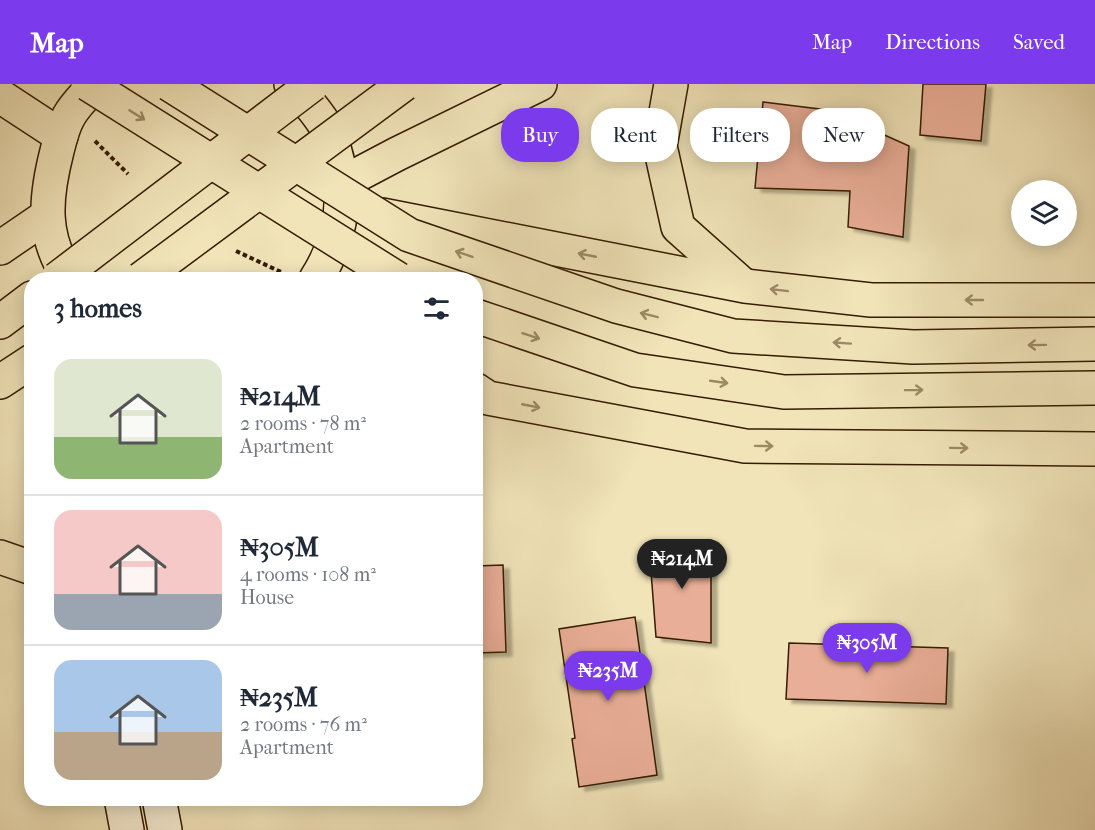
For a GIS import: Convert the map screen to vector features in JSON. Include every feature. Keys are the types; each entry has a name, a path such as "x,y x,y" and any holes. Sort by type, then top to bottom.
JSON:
{"main road":[{"path":"87,84 387,272"},
{"path":"65,272 50,234 47,216 51,175 61,136 69,116 96,84"},
{"path":"169,84 409,235 616,306 733,336 913,347 1095,344"},
{"path":"291,84 295,86 327,130 342,195 337,235 327,262 310,272"},
{"path":"66,272 313,84"},
{"path":"150,272 404,84"},
{"path":"342,195 540,84"},
{"path":"671,84 660,146 678,227 745,286"},
{"path":"0,96 61,136"},
{"path":"342,195 745,286 871,300 1095,300"},
{"path":"0,248 47,216"},
{"path":"0,322 24,304"},
{"path":"483,319 635,370 784,392 1095,388"},
{"path":"0,382 24,366"},
{"path":"483,397 745,446 1095,449"},
{"path":"0,557 24,565"},
{"path":"122,806 127,830"},
{"path":"160,806 165,830"}],"path":[{"path":"232,250 288,272"}],"building":[{"path":"923,84 986,84 981,141 920,135"},
{"path":"763,102 812,108 802,108 802,162 885,162 885,135 909,146 903,237 848,227 850,191 755,188 757,162 790,162 790,108 762,108"},
{"path":"711,540 711,643 656,637 649,545"},
{"path":"503,565 506,652 483,653 483,566"},
{"path":"635,617 657,775 579,787 572,739 575,738 559,629"},
{"path":"789,643 948,648 946,704 786,699"}]}
